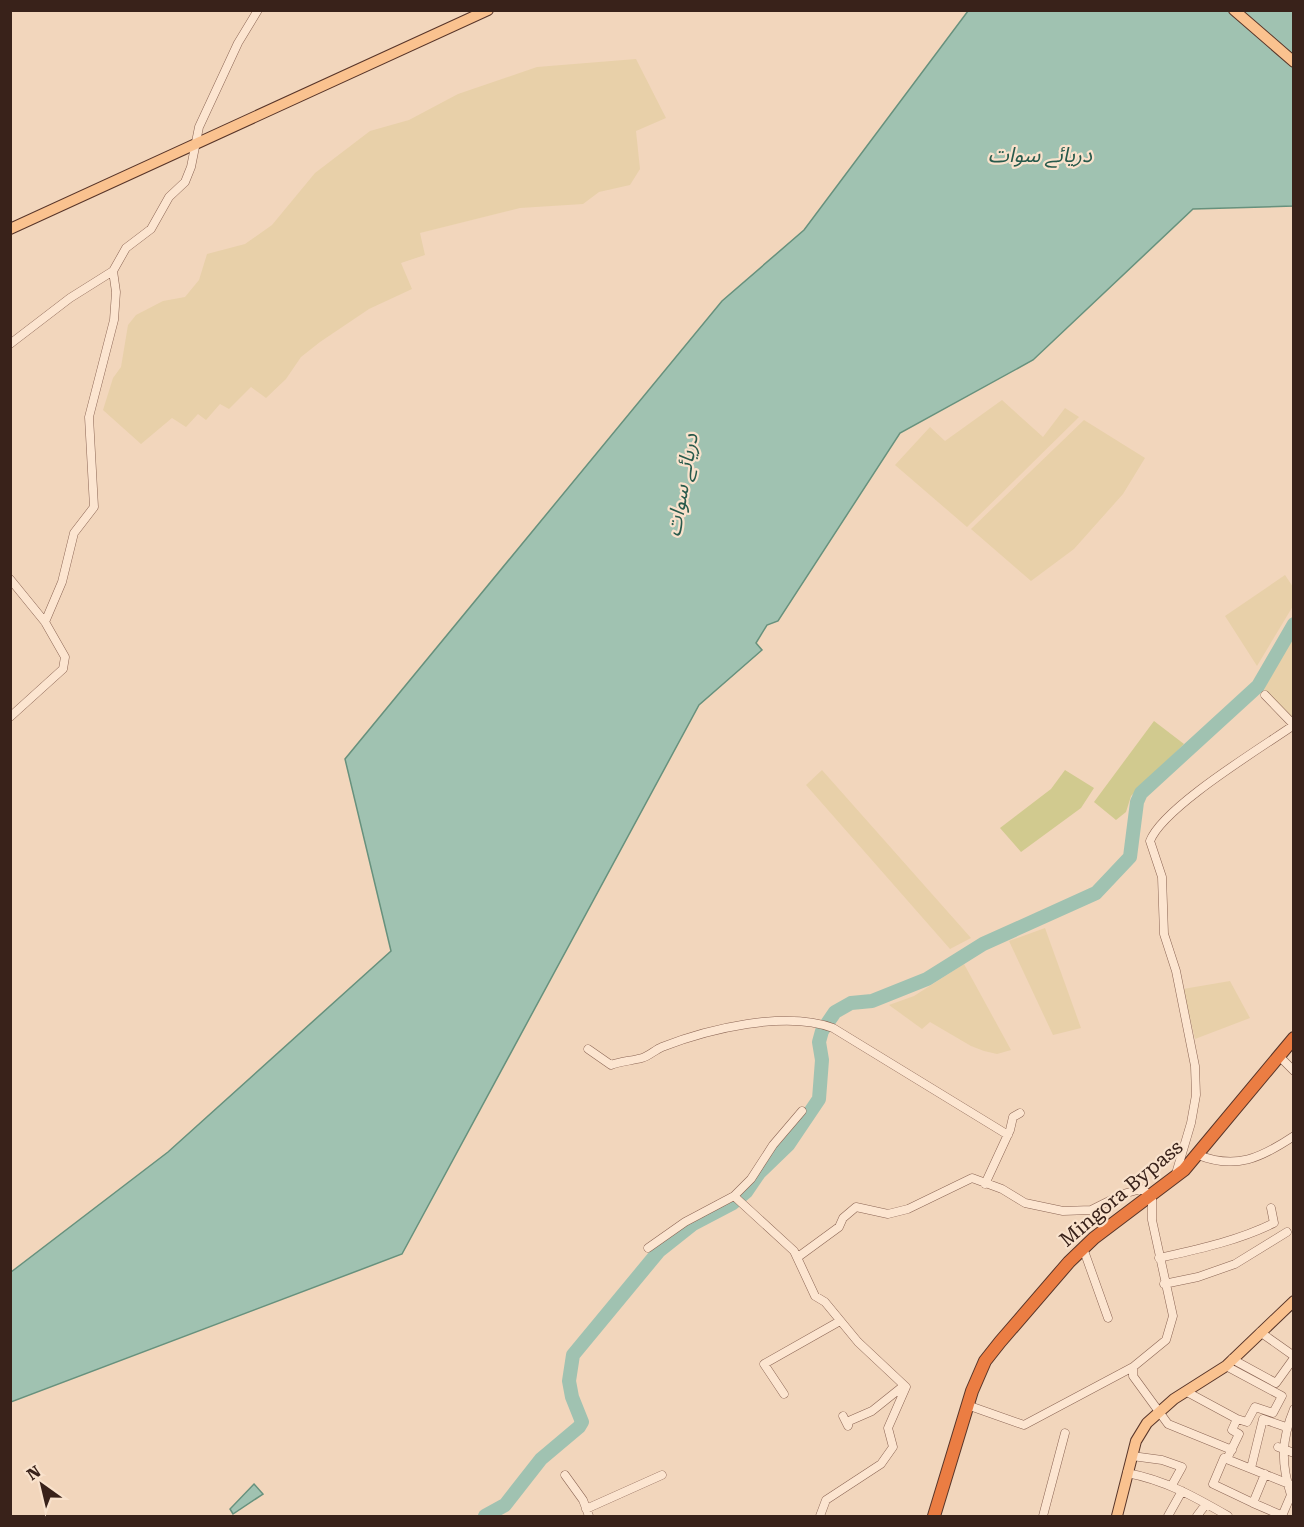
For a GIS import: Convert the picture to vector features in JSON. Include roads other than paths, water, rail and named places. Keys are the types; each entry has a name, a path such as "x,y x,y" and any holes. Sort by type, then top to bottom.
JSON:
{"highway":[{"name":"Mingora Bypass","path":"934,1516 967,1405 985,1361 1083,1248 1175,1178 1198,1155 1293,1038"}],"main road":[{"path":"10,229 488,10"},
{"path":"1234,10 1293,62"},
{"path":"1117,1516 1136,1441 1147,1423 1186,1392 1229,1363 1293,1301"}],"street":[{"path":"10,344 70,298 113,271 126,248 151,229 169,197 185,182 199,127 258,10"},
{"path":"45,622 62,582 75,533 94,507 89,417 114,320 116,292 113,271"},
{"path":"10,579 45,622 65,657 63,669 10,717"},
{"path":"1175,1178 1193,1113 1196,1095 1195,1066 1176,971 1164,934 1162,877 1150,841 1166,819 1194,796 1293,725 1265,695"},
{"path":"588,1049 611,1065 643,1058 660,1048 699,1035 767,1022 818,1022 833,1028 1008,1135"},
{"path":"1279,1056 1293,1071"},
{"path":"648,1248 685,1222 734,1196 751,1179 767,1154 802,1111"},
{"path":"985,1184 1008,1135 1013,1116 1020,1113"},
{"path":"1198,1155 1217,1163 1236,1163 1276,1148 1293,1136"},
{"path":"798,1257 839,1227 843,1218 856,1207 888,1214 908,1209 972,1178 1002,1189 1025,1203 1063,1211 1091,1209 1123,1194 1141,1189 1152,1196 1152,1220 1164,1284 1173,1316 1166,1340 1133,1368 1024,1425 967,1405"},
{"path":"734,1196 798,1257 815,1296 825,1302 906,1388 888,1428 893,1447 881,1464 826,1500 820,1516"},
{"path":"1159,1258 1213,1247 1253,1233 1274,1223 1271,1208"},
{"path":"1164,1284 1198,1277 1234,1264 1287,1232"},
{"path":"1083,1248 1108,1318"},
{"path":"784,1394 764,1364 840,1320"},
{"path":"1229,1363 1276,1383 1293,1357 1260,1332"},
{"path":"1186,1392 1247,1422 1255,1407 1273,1413 1282,1396 1229,1363"},
{"path":"1133,1368 1133,1376 1161,1411 1168,1424 1232,1450"},
{"path":"843,1416 848,1426 849,1421 872,1411 902,1387"},
{"path":"1237,1419 1232,1430 1239,1434 1227,1459 1224,1458 1213,1484 1282,1516 1290,1507 1291,1495 1290,1485 1283,1472 1281,1448 1293,1409"},
{"path":"1251,1468 1263,1419 1286,1427"},
{"path":"1043,1516 1065,1433"},
{"path":"1281,1448 1293,1453"},
{"path":"1132,1456 1162,1460 1182,1467 1172,1485"},
{"path":"1227,1459 1290,1485"},
{"path":"1127,1473 1172,1485 1226,1516"},
{"path":"1253,1503 1265,1474"},
{"path":"565,1475 588,1513 663,1475"},
{"path":"1168,1516 1182,1491"},
{"path":"1197,1516 1206,1504"}],"water":[{"name":"دریائے سوات","path":"968,11 1293,11 1293,206 1193,209 1033,360 900,433 778,621 767,625 756,643 762,650 699,705 402,1254 11,1402 11,1272 168,1152 391,951 345,759 722,301 804,230"},
{"path":"254,1484 263,1494 233,1514 230,1509"}],"waterway":[{"path":"485,1516 505,1505 541,1459 582,1422 572,1397 569,1381 573,1355 659,1251 693,1224 733,1203 746,1192 759,1173 788,1145 819,1099 822,1060 819,1042 822,1031 835,1012 851,1003 872,1001 927,979 983,944 1096,893 1130,857 1137,802 1141,793 1258,686 1294,624"}]}
